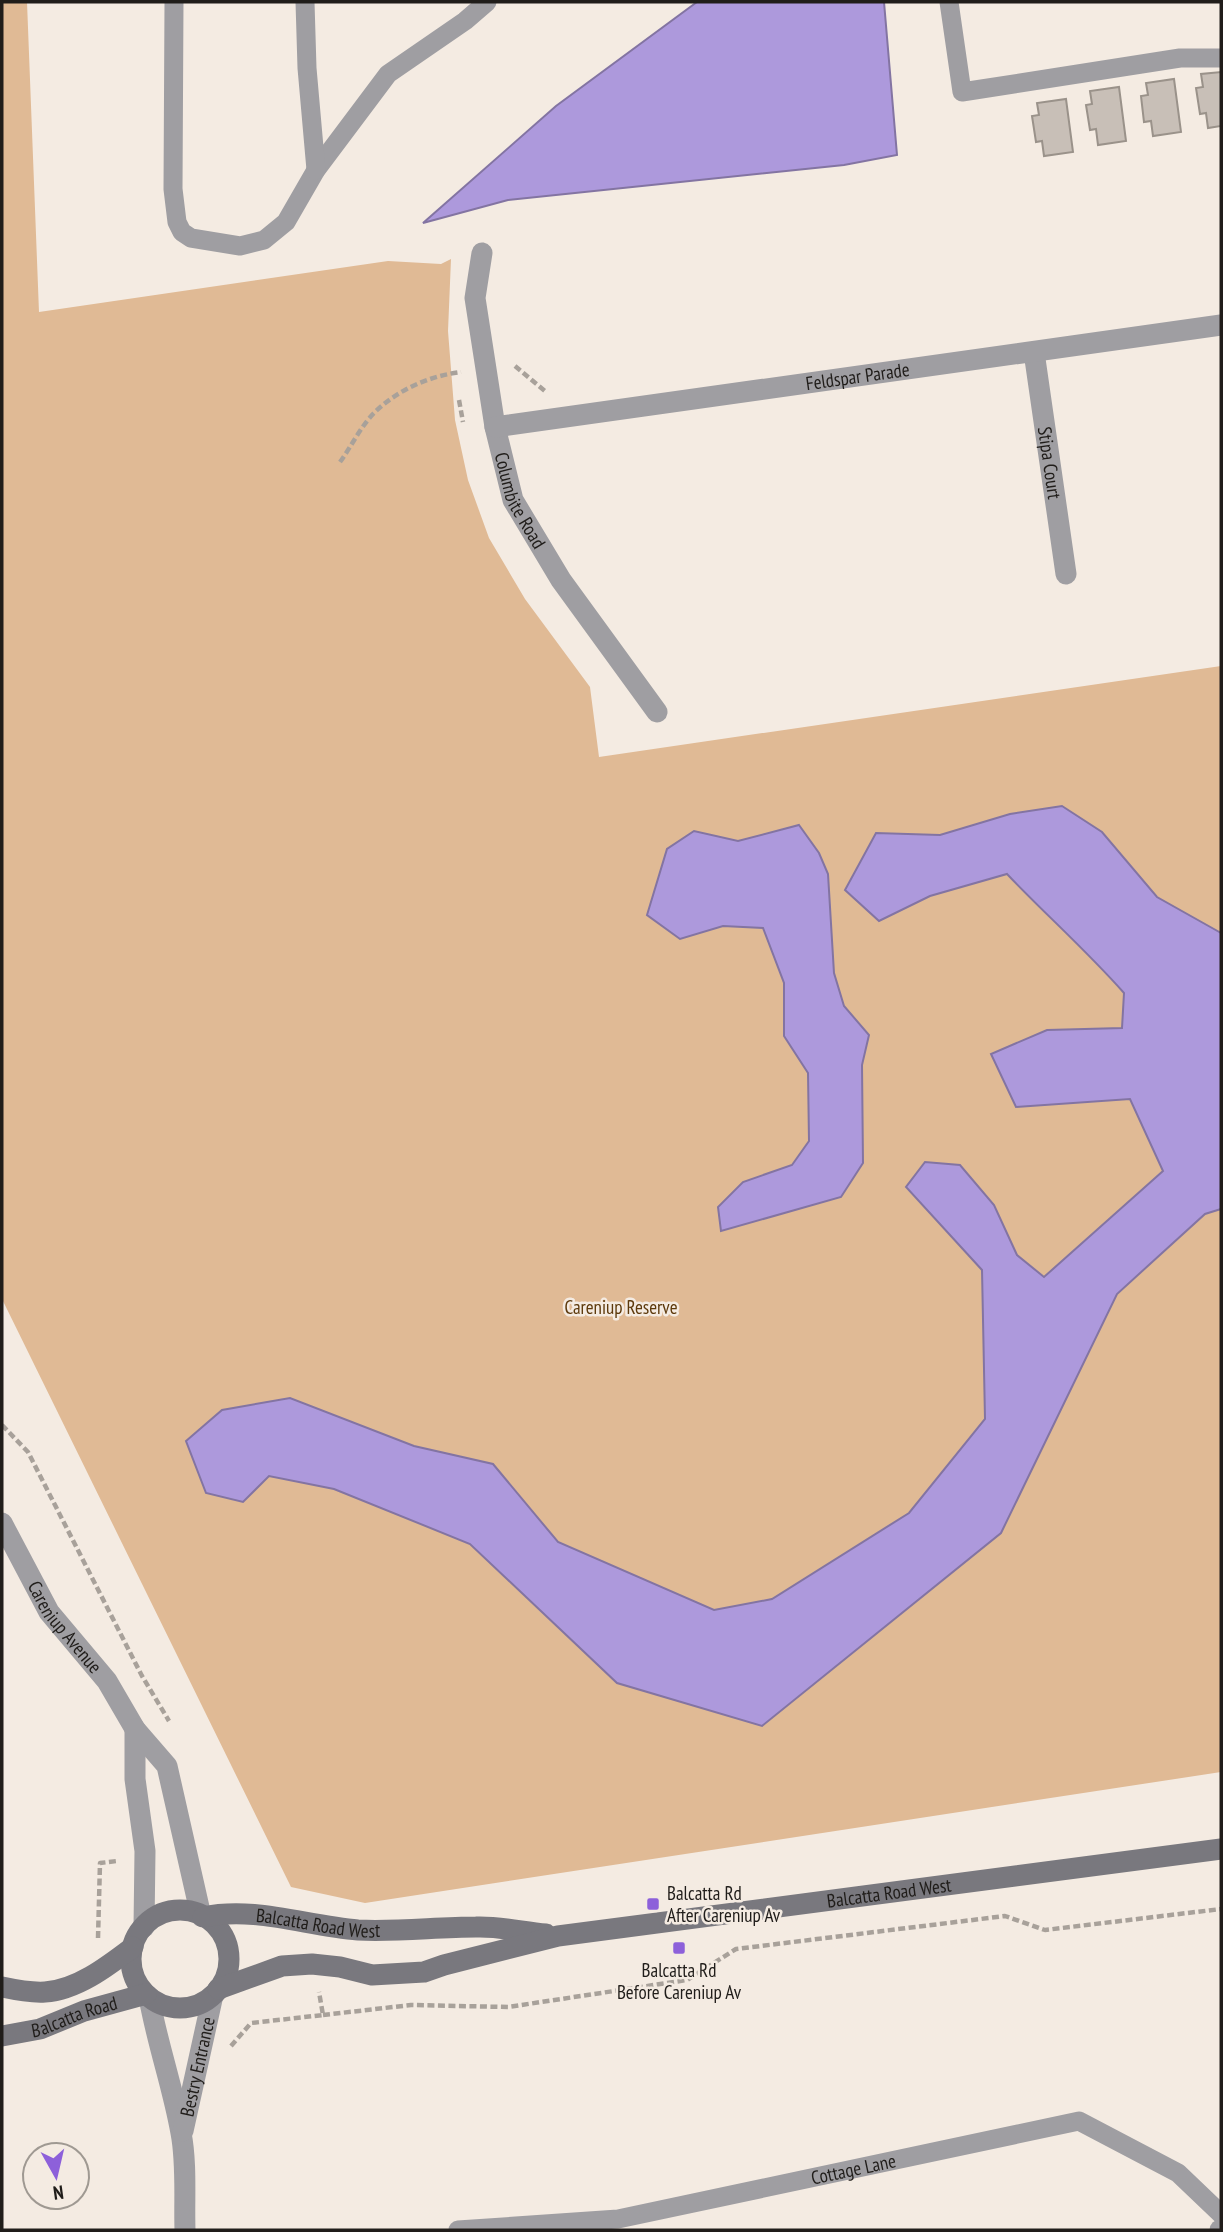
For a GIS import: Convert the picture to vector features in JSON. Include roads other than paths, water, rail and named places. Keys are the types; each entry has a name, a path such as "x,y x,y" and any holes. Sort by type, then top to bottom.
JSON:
{"street":[{"name":"Columbite Road","path":"482,253 475,298 495,427 513,500 561,580 657,712"},
{"name":"Feldspar Parade","path":"495,427 1221,325"},
{"name":"Stipa Court","path":"1034,352 1066,574"},
{"name":"Careniup Avenue","path":"2,1523 49,1612 107,1681 135,1729 167,1766 202,1916"},
{"path":"135,1729 135,1779 145,1851 144,1927"},
{"name":"Balcatta Road West","path":"216,1992 282,1966 312,1964 341,1967 372,1975 424,1972 558,1936 1221,1849"},
{"path":"174,1911 202,1916 219,1929 227,1946 229,1965 216,1992 198,2004 181,2008 164,2005 147,1996 133,1972 133,1947 144,1927 154,1918 174,1911"},
{"name":"Balcatta Road West","path":"202,1916 246,1912 358,1930 479,1927 558,1936"},
{"name":"Balcatta Road","path":"2,1987 45,1992 63,1989 113,1962 133,1947"},
{"name":"Bestry Entrance","path":"182,2136 216,1992"},
{"name":"Bestry Entrance","path":"147,1996 154,2029 167,2067 182,2136 185,2230"},
{"name":"Balcatta Road","path":"2,2036 40,2029 84,2011 147,1996"}],"lane":[{"path":"174,2 173,189 177,222 182,232 191,239 240,246 264,240 286,222 316,170 388,74 465,21 487,2"},
{"path":"305,2 307,68 316,170"},
{"path":"949,2 962,92 1180,58 1221,58"},
{"name":"Cottage Lane","path":"458,2230 618,2219 1079,2121 1178,2173 1221,2214"}],"place":[{"name":"Balcatta Rd After Careniup Av","path":"653,1904"},
{"name":"Balcatta Rd Before Careniup Av","path":"679,1948"}],"park label":[{"name":"Careniup Reserve","path":"621,1307"}]}
